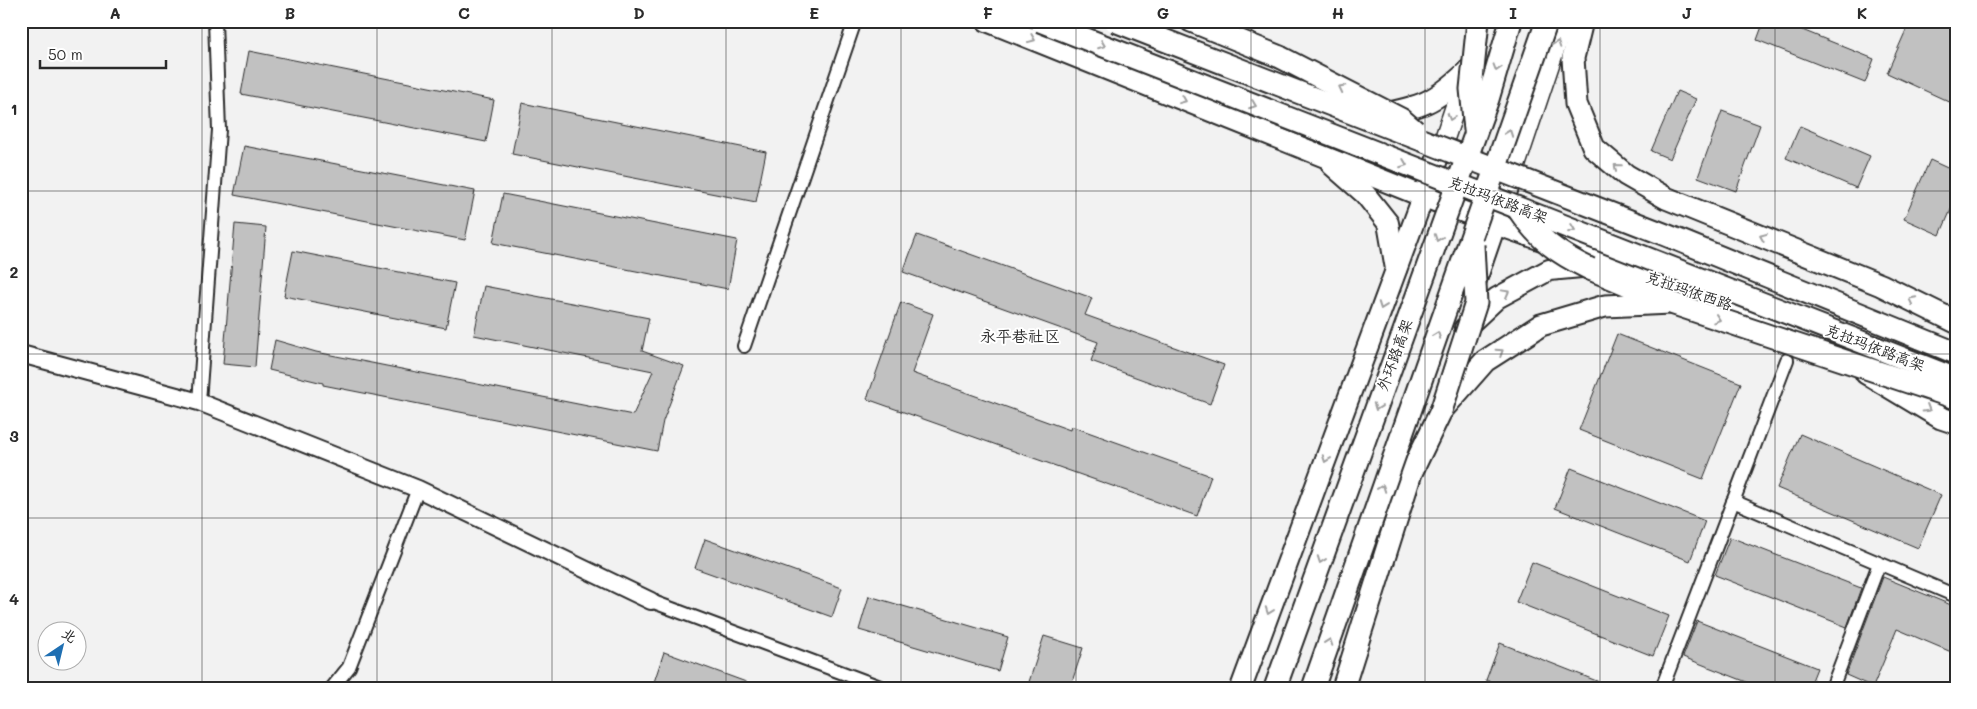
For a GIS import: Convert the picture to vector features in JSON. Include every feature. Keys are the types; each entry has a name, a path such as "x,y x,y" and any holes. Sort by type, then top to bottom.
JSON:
{"highway":[{"name":"克拉玛依路高架","path":"1040,21 1956,379"},
{"name":"克拉玛依路高架","path":"1115,21 1666,235 1956,353"},
{"path":"1191,21 1280,57 1401,118 1442,154 1468,204 1475,258 1476,303 1441,411 1411,473 1343,688"},
{"path":"1478,21 1470,89 1472,123 1483,156 1526,222 1556,252 1590,269 1671,303 1956,398"},
{"name":"外环路高架","path":"1275,688 1488,99 1511,21"},
{"path":"1313,688 1547,21"},
{"path":"1582,21 1573,58 1576,104 1594,148 1626,175 1666,198 1881,285 1956,322"},
{"path":"1369,117 1416,108 1430,102 1446,92 1466,74"},
{"path":"1441,411 1485,361 1541,325 1604,306 1671,303"},
{"path":"1779,322 1941,418 1956,423"}],"main road":[{"name":"克拉玛依西路","path":"987,21 1495,224 1873,354 1956,388"},
{"path":"1127,21 1513,173 1956,358"},
{"path":"1241,688 1442,146 1485,21"},
{"path":"1332,688 1513,173 1564,21"},
{"path":"1321,156 1365,194 1388,223 1396,269"},
{"path":"1456,336 1497,298 1549,270 1612,264"}],"street":[{"path":"199,402 219,130 215,21"},
{"path":"744,346 855,21"},
{"path":"21,354 199,402 418,489 651,601 883,688"},
{"path":"1662,688 1787,360"},
{"path":"332,688 350,668 418,489"},
{"path":"1733,501 1956,596"},
{"path":"1832,688 1879,564"}],"building":[{"path":"1764,21 1780,21 1874,59 1865,83 1757,40"},
{"path":"1910,21 1956,21 1956,105 1887,73"},
{"path":"249,51 494,100 486,142 241,94"},
{"path":"1677,91 1696,99 1670,159 1651,151"},
{"path":"522,103 766,152 756,202 512,154"},
{"path":"1722,111 1760,125 1736,191 1698,177"},
{"path":"1800,126 1870,156 1856,188 1786,158"},
{"path":"244,146 475,191 465,240 234,195"},
{"path":"1930,160 1956,172 1956,198 1940,235 1904,219"},
{"path":"503,194 737,240 728,289 493,243"},
{"path":"235,224 266,227 255,367 223,364"},
{"path":"917,235 1092,298 1085,315 1224,365 1210,404 1091,361 1098,342 903,272"},
{"path":"293,251 455,283 446,328 284,296"},
{"path":"484,286 649,318 642,351 684,366 663,421 657,451 323,385 323,383 269,370 275,340 316,352 633,415 653,371 474,335"},
{"path":"901,302 933,314 912,373 1070,430 1071,426 1211,476 1197,516 867,399"},
{"path":"1617,334 1741,383 1703,479 1579,430"},
{"path":"1800,434 1941,495 1918,548 1777,488"},
{"path":"1571,468 1705,521 1690,561 1555,508"},
{"path":"1730,537 1861,588 1847,627 1715,575"},
{"path":"705,539 842,588 832,617 695,568"},
{"path":"1532,562 1669,616 1653,656 1516,602"},
{"path":"1883,577 1956,607 1956,654 1897,629 1873,687 1846,675"},
{"path":"869,596 1008,637 998,671 859,630"},
{"path":"1697,621 1817,668 1809,688 1762,688 1683,657"},
{"path":"1044,636 1083,648 1070,688 1027,688"},
{"path":"1500,643 1612,688 1505,688 1486,680"},
{"path":"664,652 757,686 757,688 652,688"}],"district":[{"name":"永平巷社区","path":"1020,336"}]}
